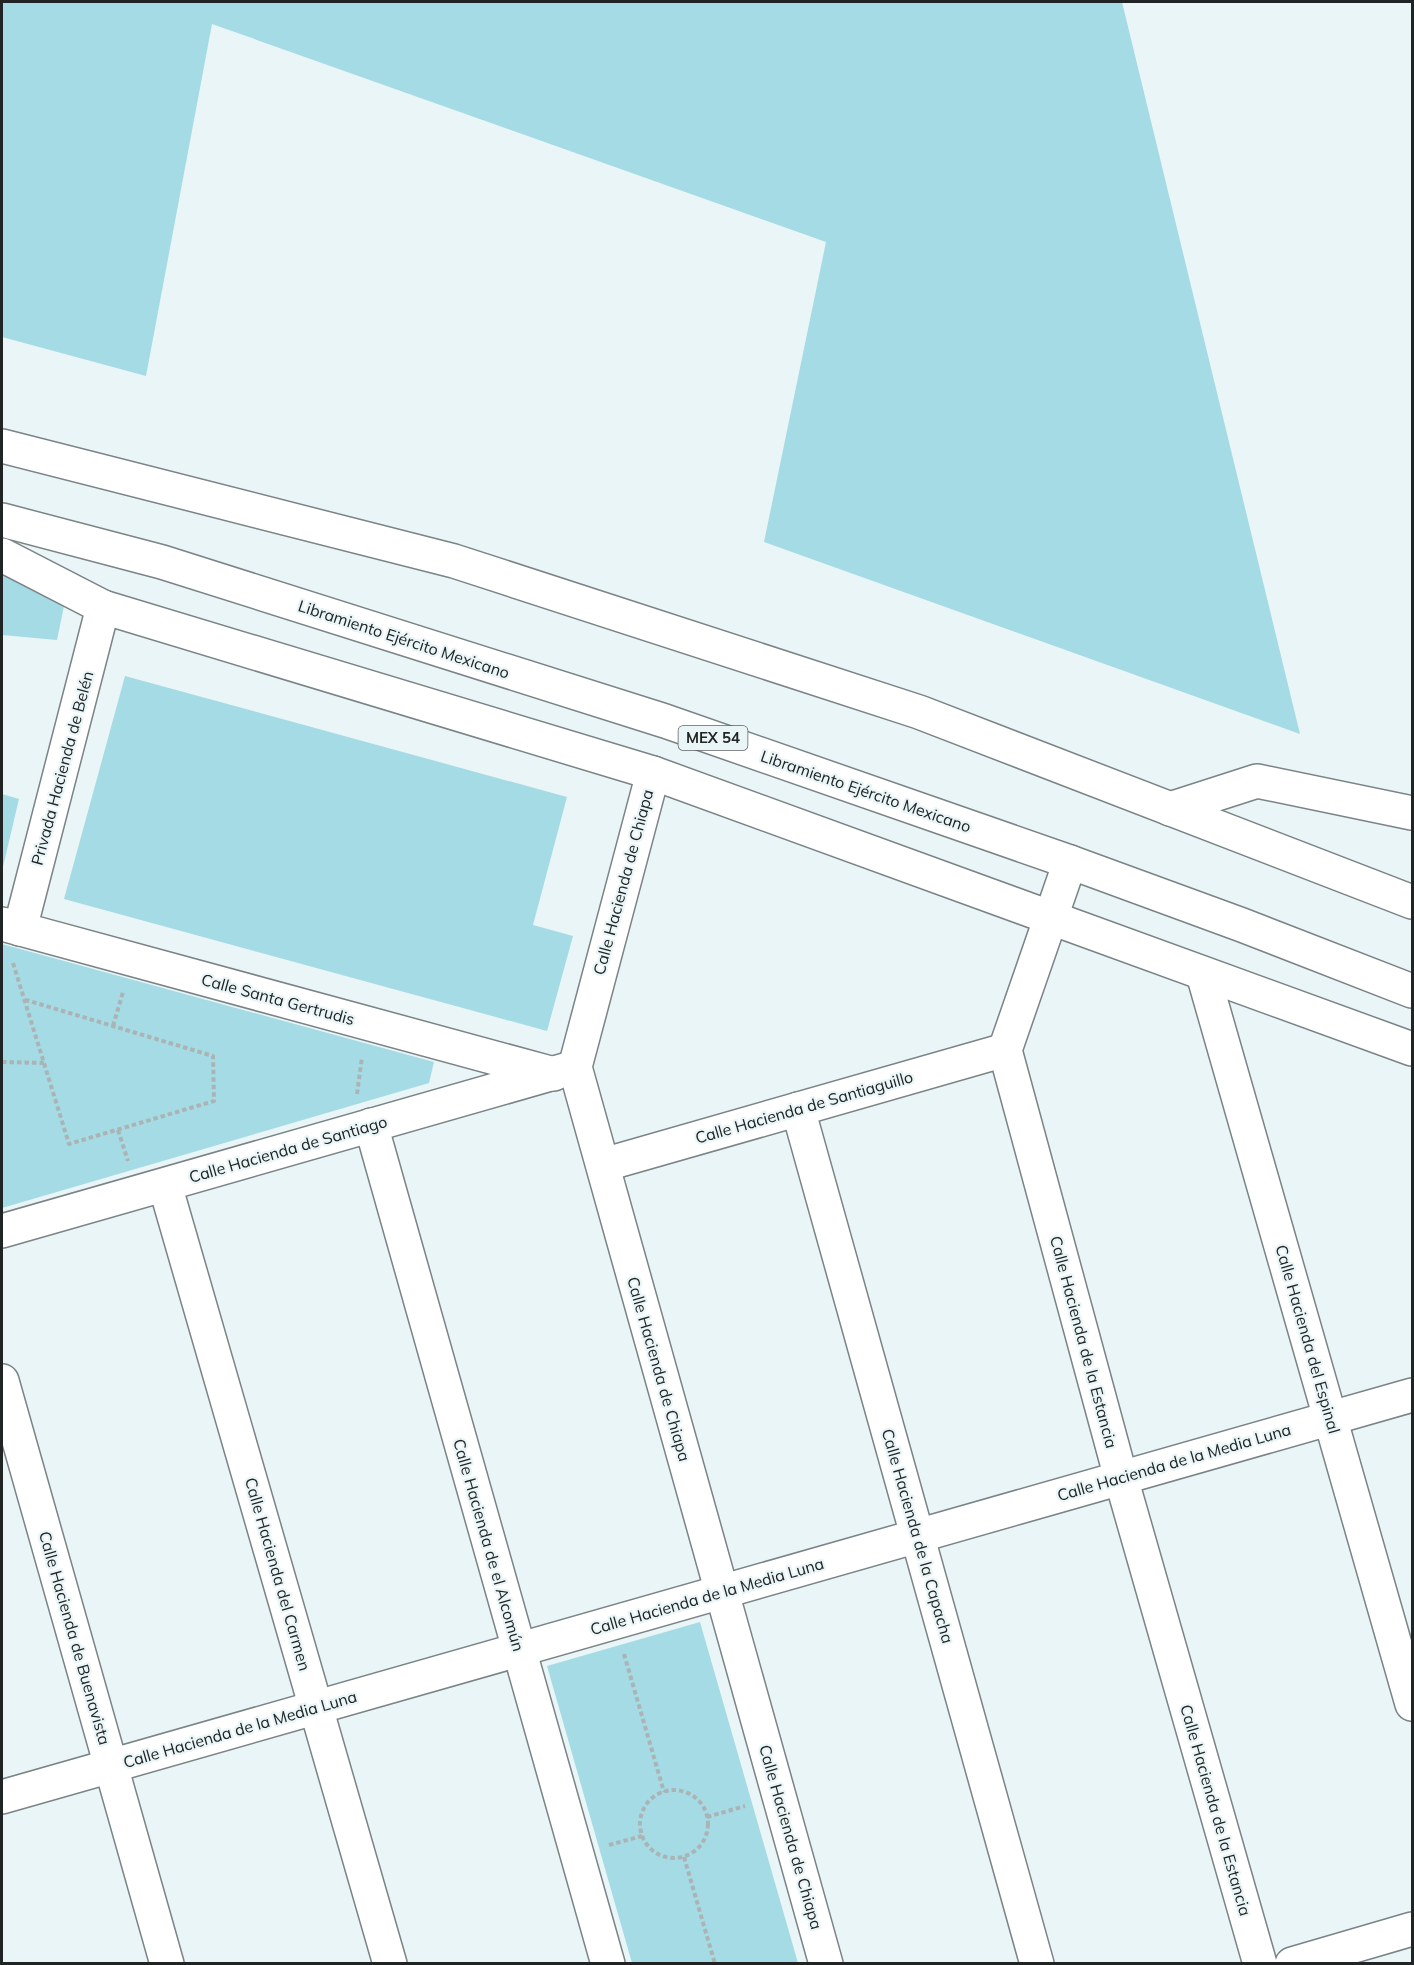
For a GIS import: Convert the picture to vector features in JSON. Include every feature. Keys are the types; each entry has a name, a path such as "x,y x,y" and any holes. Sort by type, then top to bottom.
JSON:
{"main road":[{"path":"2,446 454,561 919,712 1413,902"},
{"name":"Libramiento Ejército Mexicano","path":"2,520 162,562 665,722 1070,862 1413,991"},
{"path":"2,555 103,607 653,772 1413,1049"},
{"name":"Privada Hacienda de Belén","path":"10,936 103,607"},
{"name":"Calle Hacienda de Chiapa","path":"653,772 565,1071 603,1165 826,1964"},
{"path":"1170,808 1257,781 1413,813"},
{"path":"1005,1050 1070,862"},
{"name":"Calle Santa Gertrudis","path":"10,936 565,1071"},
{"name":"Calle Hacienda del Espinal","path":"1203,974 1413,1704"},
{"name":"Calle Hacienda de Santiaguillo","path":"603,1165 1005,1050"},
{"name":"Calle Hacienda de la Estancia","path":"1005,1050 1121,1478 1260,1964"},
{"name":"Calle Hacienda de Santiago","path":"2,1232 165,1185 364,1113 565,1071"},
{"name":"Calle Hacienda de la Capacha","path":"798,1109 1037,1964"},
{"name":"Calle Hacienda de el Alcomún","path":"364,1113 608,1964"},
{"name":"Calle Hacienda del Carmen","path":"165,1185 390,1964"},
{"name":"Calle Hacienda de Buenavista","path":"2,1381 167,1964"},
{"name":"Calle Hacienda de la Media Luna","path":"2,1797 1413,1395"},
{"path":"1292,1964 1413,1929"}],"path":[{"path":"10,936 26,1000 69,1144 214,1101 213,1056 26,1000"},
{"path":"112,1026 125,985"},
{"path":"363,1049 364,1113"},
{"path":"2,1062 44,1063"},
{"path":"118,1130 130,1165"},
{"path":"624,1653 664,1792"},
{"path":"675,1790 686,1792 703,1806 707,1817 706,1837 701,1846 684,1857 673,1859 663,1856 653,1851 642,1836 640,1823 642,1813 647,1804 664,1792 675,1790"},
{"path":"707,1817 745,1806"},
{"path":"605,1846 642,1836"},
{"path":"684,1857 714,1964"}],"shaded area":[{"path":"2,2 1122,2 1300,734 764,542 826,242 212,24 146,376 2,337"},
{"path":"2,558 70,577 57,640 2,635"},
{"path":"125,676 567,797 533,925 573,936 547,1031 64,899"},
{"path":"2,794 19,799 2,871"},
{"path":"2,944 434,1062 429,1083 2,1208"},
{"path":"700,1622 798,1963 632,1963 547,1666"}]}
